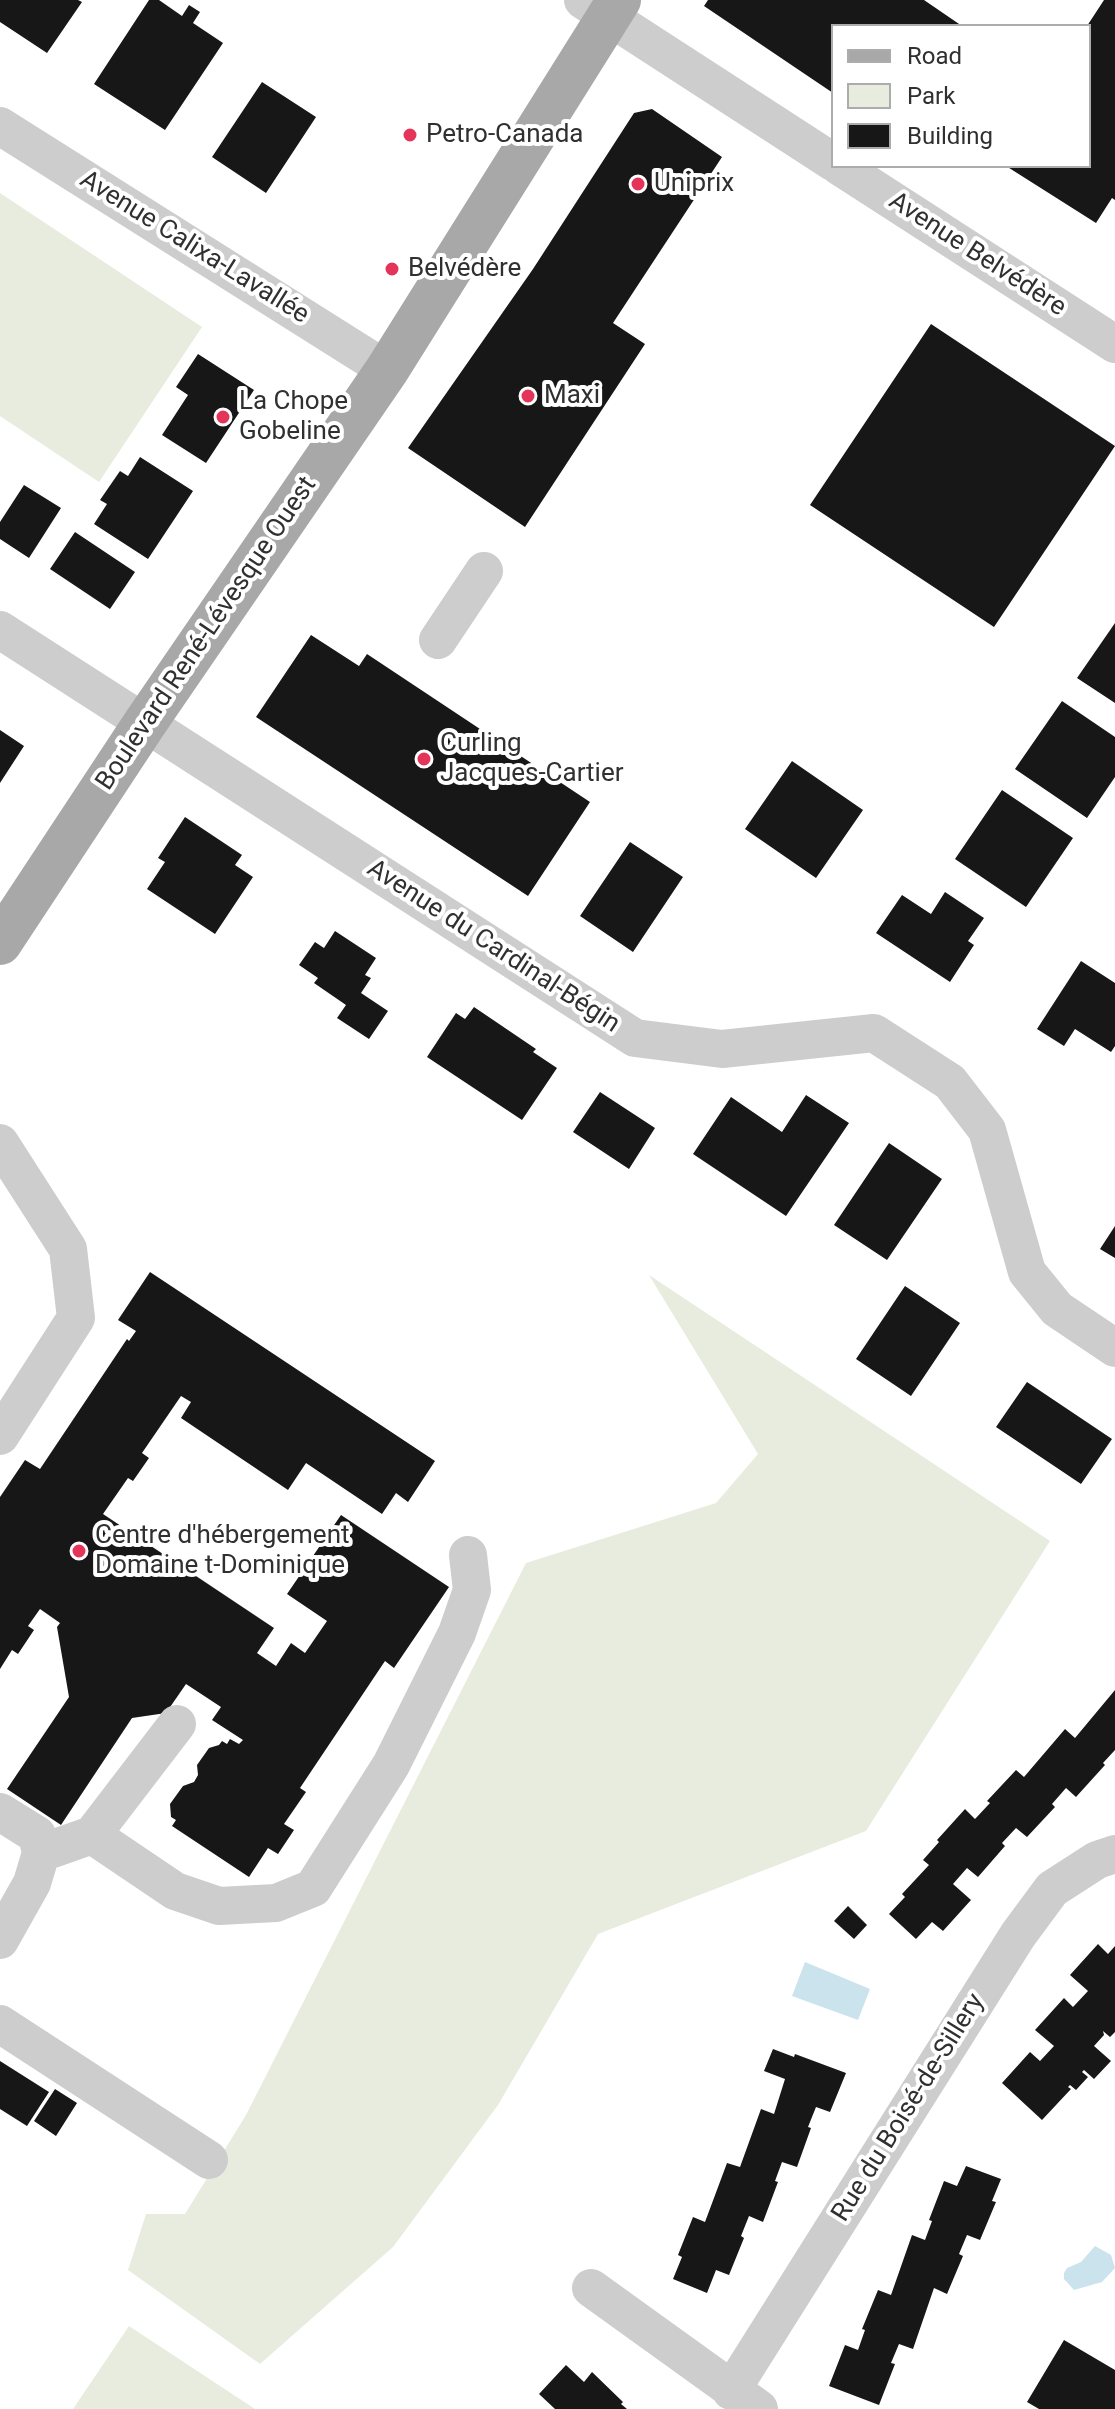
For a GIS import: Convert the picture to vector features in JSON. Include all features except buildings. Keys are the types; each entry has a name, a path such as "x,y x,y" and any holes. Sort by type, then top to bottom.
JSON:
{"main road":[{"name":"Boulevard René-Lévesque Ouest","path":"0,943 145,723 387,370 603,6"}],"street":[{"path":"603,6 831,161"},
{"name":"Avenue Calixa-Lavallée","path":"0,126 387,370"},
{"name":"Avenue Belvédère","path":"842,168 1115,344"},
{"path":"438,640 484,571"},
{"name":"Avenue du Cardinal-Bégin","path":"0,630 635,1038 722,1049 874,1033 950,1082 987,1130 1027,1272 1057,1309 1115,1348"},
{"path":"0,1143 68,1249 76,1318 0,1436"},
{"path":"92,1835 175,1891 219,1906 276,1903 313,1888 391,1765 457,1633 472,1590 468,1555"},
{"path":"41,1853 92,1835 177,1724"},
{"path":"0,1812 37,1835 41,1853 32,1883 0,1940"},
{"name":"Rue du Boisé-de-Sillery","path":"591,2288 745,2400 1018,1935 1052,1889 1097,1860 1115,1854"},
{"path":"0,2024 209,2160"}],"green space":[{"path":"0,193 202,327 99,482 0,416"},
{"path":"649,1275 1050,1541 866,1831 598,1934 498,2105 393,2247 260,2364 128,2270 146,2214 185,2214 246,2115 526,1563 716,1503 758,1454"},
{"path":"129,2326 255,2409 73,2409"}],"water":[{"path":"805,1962 870,1989 858,2020 792,1996"},
{"path":"1095,2246 1111,2255 1115,2268 1102,2282 1074,2290 1064,2279 1064,2273 1067,2268 1081,2262"}],"place":[{"name":"Petro-Canada","path":"410,135"},
{"name":"Uniprix","path":"638,184"},
{"name":"Belvédère","path":"392,269"},
{"name":"Maxi","path":"528,396"},
{"name":"La Chope Gobeline","path":"223,417"},
{"name":"Curling Jacques-Cartier","path":"424,759"},
{"name":"Centre d'hébergement Domaine t-Dominique","path":"79,1551"}]}
